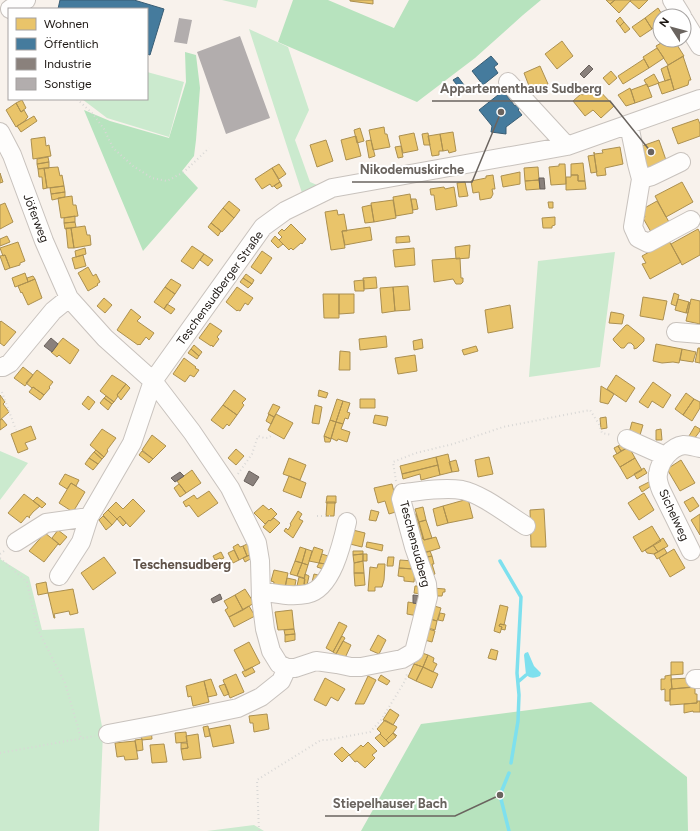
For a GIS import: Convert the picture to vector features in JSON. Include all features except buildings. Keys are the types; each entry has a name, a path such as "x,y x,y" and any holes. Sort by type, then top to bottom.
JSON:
{"street":[{"path":"11,8 26,0"},
{"path":"0,16 8,10"},
{"path":"692,33 700,46"},
{"path":"508,82 567,146"},
{"name":"Teschensudberger Straße","path":"59,576 81,542 89,516 132,443 153,381 264,228 285,210 332,188 567,146 700,100"},
{"path":"629,125 641,179 633,227 638,238 648,243 690,220"},
{"name":"Jöferweg","path":"1,136 12,155 44,241 69,298 105,338 153,381"},
{"path":"641,179 652,176 681,162"},
{"path":"0,367 10,363 53,311 69,298"},
{"path":"676,332 700,334"},
{"path":"153,381 192,432 230,488 257,543 260,561 261,591 265,629 272,651 279,664 287,668 296,668 316,661 351,667 361,667 402,659 414,652"},
{"path":"627,439 665,456 672,450 684,445 700,448"},
{"name":"Sichelweg","path":"665,456 658,474 658,482 691,551"},
{"name":"Teschensudberg","path":"414,652 428,597 428,584 414,546 401,499 403,493 461,490 474,494 526,526"},
{"path":"16,542 46,523 89,516"},
{"path":"261,591 296,595 308,594 319,589 328,578 342,542 347,522"},
{"path":"108,734 238,708 261,697 281,681 287,668"}],"path":[{"path":"78,100 93,114 104,129 113,148 133,166 152,178 167,181 184,172 209,148"},
{"path":"2,392 16,430"},
{"path":"401,499 393,462 416,453 453,444 503,427 590,410 599,424 602,433 627,439"},
{"path":"230,488 252,454 258,436 266,439 272,434"},
{"path":"0,558 27,582 37,628 65,683 81,738"},
{"path":"259,831 257,780 321,740 370,732 380,720 405,681 414,652"},
{"path":"0,753 108,734"}],"green space":[{"path":"222,0 258,0 256,8"},
{"path":"293,0 328,0 394,28 409,0 541,0 475,58 417,102 278,42"},
{"path":"249,29 288,47 309,110 295,140 310,182 317,185 302,193"},
{"path":"185,52 196,55 200,88 194,156 182,171 198,188 143,251 84,110 110,121 169,138 186,82"},
{"path":"148,72 184,82 169,137 107,118 83,100 148,100"},
{"path":"615,252 600,367 529,377 538,261"},
{"path":"0,451 28,463 0,500"},
{"path":"0,559 29,577 42,630 84,628 103,732 99,831 0,831"},
{"path":"591,702 687,777 688,831 361,831 421,724"},
{"path":"254,825 264,831 207,831"}],"water":[{"path":"528,652 534,666 541,673 540,676 533,678 526,675 524,655"}],"waterway":[{"path":"500,561 521,597 517,673 519,695 518,721 511,763"},
{"path":"519,681 526,675"},
{"path":"509,773 500,795 509,831"}],"place":[{"name":"Nikodemuskirche","path":"501,112"},
{"name":"Appartementhaus Sudberg","path":"651,152"},
{"name":"Stiepelhauser Bach","path":"500,795"}],"district":[{"name":"Teschensudberg","path":"182,564"}]}
